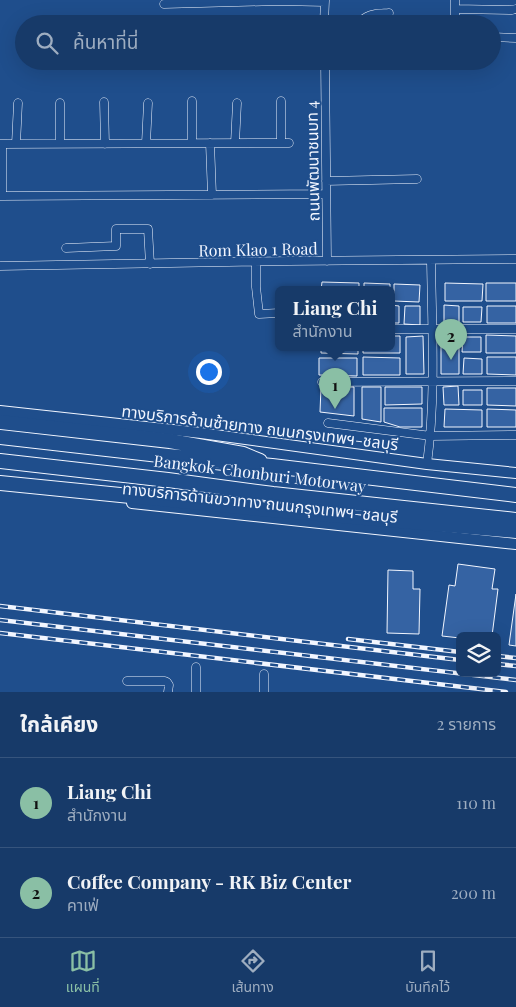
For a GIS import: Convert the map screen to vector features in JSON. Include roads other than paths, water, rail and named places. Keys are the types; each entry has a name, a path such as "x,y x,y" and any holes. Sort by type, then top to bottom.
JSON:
{"highway":[{"path":"0,422 170,441 243,454 272,466"},
{"name":"Bangkok-Chonburi Motorway","path":"0,437 272,466 516,495"},
{"name":"Bangkok-Chonburi Motorway","path":"0,461 273,494 516,520"},
{"path":"0,474 158,492 238,498 273,494"},
{"path":"0,483 260,509 516,531"}],"main road":[{"name":"ทางบริการด้านซ้ายทาง ถนนกรุงเทพฯ-ชลบุรี","path":"0,411 201,433 427,464 516,473"},
{"name":"ทางบริการด้านขวาทาง ถนนกรุงเทพฯ-ชลบุรี","path":"0,489 516,544"}],"street":[{"path":"164,4 325,1 324,15"},
{"path":"455,4 516,9"},
{"path":"369,15 389,12"},
{"path":"501,37 516,38"},
{"name":"ถนนพัฒนาชนบท 4","path":"325,70 327,261"},
{"path":"192,101 192,143"},
{"path":"104,102 105,144"},
{"path":"281,102 285,143 1,144 1,196 326,194"},
{"path":"16,144 18,103"},
{"path":"60,103 60,144"},
{"path":"146,143 148,103"},
{"path":"235,143 237,103"},
{"path":"210,143 212,195"},
{"path":"326,181 417,179"},
{"path":"66,248 116,246 116,229 148,229 150,264"},
{"name":"Rom Klao 1 Road","path":"0,266 516,259"},
{"path":"427,464 431,436 433,381 431,260"},
{"path":"256,262 259,314 275,313"},
{"path":"395,329 516,329"},
{"path":"322,382 516,381"},
{"path":"328,423 431,436 516,435"},
{"path":"196,667 196,692"},
{"path":"264,674 264,692"},
{"path":"127,681 165,681 168,685 168,692"}],"railway":[{"path":"0,606 456,660"},
{"path":"0,620 516,680"},
{"path":"0,633 506,692"},
{"path":"348,639 456,652"},
{"path":"501,656 516,658"},
{"path":"501,664 516,666"}],"place":[{"name":"Coffee Company - RK Biz Center","path":"451,360"},
{"name":"Liang Chi","path":"335,409"}]}
